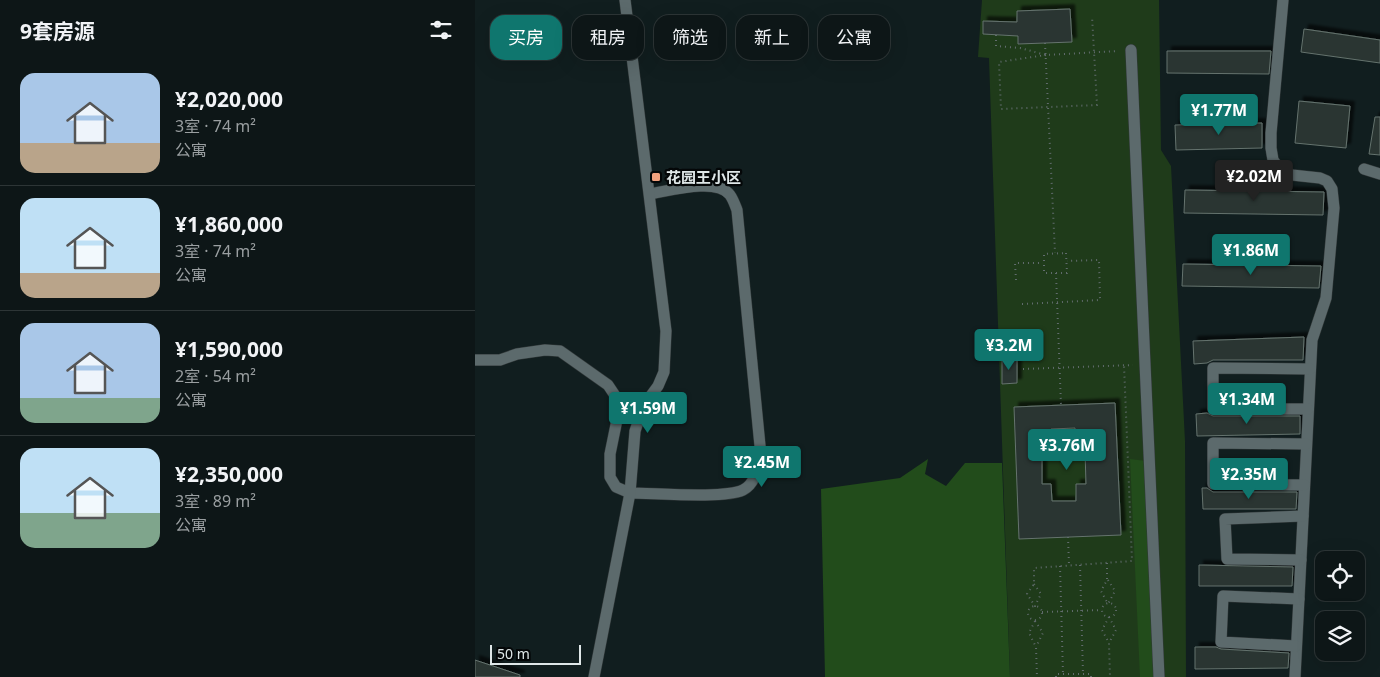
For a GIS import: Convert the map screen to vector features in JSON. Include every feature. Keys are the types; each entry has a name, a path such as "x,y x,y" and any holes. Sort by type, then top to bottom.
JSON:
{"street":[{"path":"594,677 630,493 635,431 644,405 658,386 664,372 666,331 625,0"},
{"path":"1283,0 1271,133 1273,160 1279,168 1292,175 1320,178 1327,181 1332,189 1334,208 1327,298 1311,340 1295,677"},
{"path":"1131,50 1159,677"},
{"path":"1364,169 1380,174"},
{"path":"476,360 500,360 517,354 545,350 560,351 608,385 616,397 619,410 610,454 610,476 616,487 630,493 725,494 744,489 757,474 761,456 737,210 730,194 719,188 705,186 650,194"},
{"path":"1308,409 1213,409 1213,368 1310,369"},
{"path":"1304,485 1213,484 1213,443 1307,444"},
{"path":"1301,560 1227,559 1225,519 1303,516"},
{"path":"1297,646 1221,642 1223,596 1299,599"}],"path":[{"path":"1092,16 1094,52 1097,105 1001,109 999,62 1046,55 1094,52 1131,50"},
{"path":"996,34 996,46 1020,48 1046,55"},
{"path":"1045,43 1055,253"},
{"path":"1066,253 1067,261 1067,273 1044,273 1044,254 1066,253"},
{"path":"1022,304 1100,300 1099,260 1067,261"},
{"path":"1016,280 1015,263 1044,263"},
{"path":"1056,273 1061,405"},
{"path":"1036,647 1043,633 1035,620 1031,620 1028,614 1029,609 1035,606 1041,594 1034,584 1034,568 1132,561 1124,365"},
{"path":"1023,369 1145,365"},
{"path":"1068,537 1069,565"},
{"path":"1107,563 1107,580 1101,591 1108,604 1112,605 1115,610 1113,616 1109,617 1102,630 1109,643 1110,677"},
{"path":"1080,565 1083,674"},
{"path":"1060,566 1063,674"},
{"path":"1102,610 1108,604 1115,591 1107,580"},
{"path":"1034,584 1027,594 1035,606 1042,612"},
{"path":"1042,612 1102,610"},
{"path":"1102,610 1103,614 1109,617 1116,630 1109,643"},
{"path":"1037,677 1036,647 1029,633 1035,620 1040,619 1042,612"},
{"path":"1056,677 1056,674 1091,674 1091,677"}],"green space":[{"path":"982,0 1159,0 1161,150 1171,166 1185,441 1186,677 1010,677 989,58 978,57"},
{"path":"928,459 925,474 946,486 965,463 1002,463 1010,677 825,677 821,489 900,478"},
{"path":"1130,459 1146,461 1157,677 1140,677"}],"building":[{"path":"1070,9 1072,42 1018,44 1018,36 983,34 983,21 1017,22 1017,11"},
{"path":"1304,29 1380,40 1380,63 1301,52"},
{"path":"1167,51 1271,51 1269,74 1167,73"},
{"path":"1299,101 1350,106 1346,148 1295,143"},
{"path":"1375,117 1380,117 1380,155 1369,154"},
{"path":"1262,123 1262,148 1176,150 1175,125"},
{"path":"1185,190 1324,192 1323,215 1184,213"},
{"path":"1183,264 1321,266 1319,288 1182,286"},
{"path":"1304,337 1303,360 1213,360 1207,363 1194,364 1193,341"},
{"path":"1002,358 1017,358 1017,383 1002,384"},
{"path":"1115,403 1121,535 1019,539 1014,407","holes":["1075,428 1075,451 1085,451 1086,484 1076,484 1076,501 1052,501 1051,484 1042,484 1042,451 1051,451 1051,429"]},
{"path":"1207,413 1213,416 1300,416 1300,434 1197,436 1196,414"},
{"path":"1202,488 1207,488 1213,492 1297,492 1296,509 1203,509"},
{"path":"1199,565 1293,567 1292,586 1199,586"},
{"path":"1195,647 1289,653 1288,668 1195,669"},
{"path":"475,660 520,675 520,677 475,677"}],"place":[{"name":"花园王小区","path":"656,177"}]}
